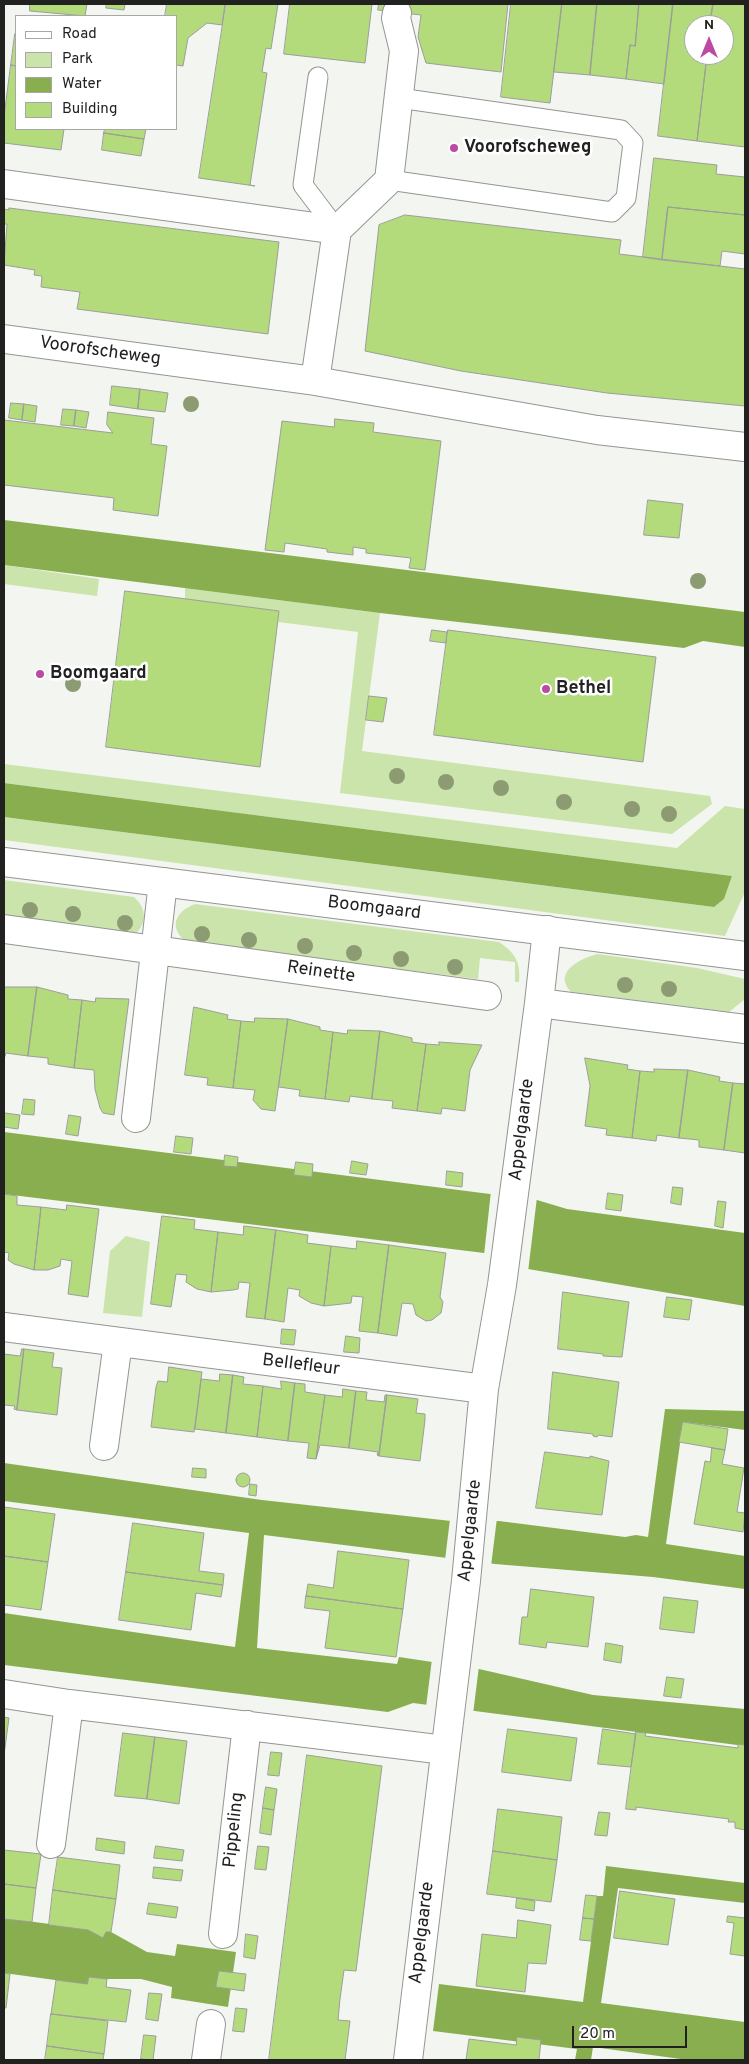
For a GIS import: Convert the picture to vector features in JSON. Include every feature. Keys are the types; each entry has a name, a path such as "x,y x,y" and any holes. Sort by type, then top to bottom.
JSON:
{"street":[{"path":"315,381 337,230 389,180 404,51 396,18 397,13"},
{"path":"4,184 337,230"},
{"name":"Voorofscheweg","path":"4,339 315,381 597,430 745,447"},
{"name":"Boomgaard","path":"4,862 745,956"},
{"path":"136,1118 163,882"},
{"name":"Reinette","path":"4,929 487,996"},
{"path":"547,930 540,1003 745,1029"},
{"name":"Appelgaarde","path":"408,2060 466,1581 484,1389 517,1182 540,1003"},
{"name":"Bellefleur","path":"4,1327 484,1389"},
{"path":"104,1446 118,1342"},
{"path":"4,1694 69,1704 445,1750"},
{"path":"51,1844 69,1704"},
{"name":"Pippeling","path":"223,1934 247,1725"},
{"path":"206,2060 211,2024"}],"lane":[{"path":"318,77 304,185 337,230"},
{"path":"389,180 612,212 626,198 633,142 621,130 399,98"}],"green space":[{"path":"4,565 99,579 97,596 4,584"},
{"path":"185,588 380,613 362,751 710,796 712,804 672,834 340,793 358,632 278,622 279,611 185,599"},
{"path":"4,764 677,848 725,806 745,809 745,892 725,936 4,840 4,817 714,907 724,899 732,876 4,783"},
{"path":"4,880 134,897 141,906 144,917 143,922 141,927 132,936 4,919"},
{"path":"195,904 499,942 513,954 518,963 519,982 515,982 515,962 480,958 478,979 188,943 178,932 176,921 182,912"},
{"path":"598,954 697,968 745,979 745,999 729,1012 571,992 566,985 565,978 567,972 577,963"},
{"path":"126,1236 150,1242 142,1317 103,1313 110,1251"}],"water":[{"path":"4,520 745,612 745,647 703,641 684,648 380,613 4,565"},
{"path":"4,783 732,876 724,899 714,907 4,817"},
{"path":"4,1132 537,1200 567,1209 745,1233 745,1306 528,1269 484,1253 4,1194"},
{"path":"665,1409 745,1411 745,1430 683,1422 666,1544 745,1556 745,1589 653,1577 495,1564 264,1535 257,1648 397,1664 399,1657 479,1669 593,1695 745,1709 745,1746 413,1703 388,1712 4,1665 4,1613 235,1647 249,1533 4,1501 4,1463 262,1500 451,1521 499,1521 625,1537 636,1535 648,1537"},
{"path":"606,1866 745,1883 745,1903 618,1888 601,2003 745,2022 745,2060 688,2060 593,2047 591,2060 575,2060 577,2049 433,2031 439,1984 583,2002 597,1896 603,1896"},
{"path":"4,1918 111,1932 147,1952 175,1956 177,1944 236,1952 228,2007 171,1998 172,1987 141,1979 107,1979 106,1987 4,1973"}],"pier":[{"path":"491,1191 537,1197 528,1272 484,1255"},
{"path":"497,1518 491,1566 445,1560 450,1519"},
{"path":"432,1659 479,1666 473,1714 426,1707"}],"building":[{"path":"30,4 87,4 85,15 30,11"},
{"path":"107,4 125,4 124,10 106,8"},
{"path":"167,4 225,4 222,25 207,23 188,38 183,66 178,65 178,15 165,15"},
{"path":"226,4 278,4 271,49 266,48 262,72 267,73 250,185 255,186 199,178"},
{"path":"290,4 372,4 365,63 284,54"},
{"path":"379,4 508,4 501,72 426,63 418,37 421,15 378,10"},
{"path":"511,4 562,4 550,103 501,97"},
{"path":"562,4 597,4 590,75 554,72"},
{"path":"597,4 639,4 635,46 630,45 626,79 590,75"},
{"path":"639,4 673,4 664,84 626,79 630,45 635,46"},
{"path":"673,4 713,4 711,15 684,15 684,65 706,65 697,141 658,136"},
{"path":"713,4 745,4 745,147 697,141 706,65 734,65 734,15 711,15"},
{"path":"15,34 15,66 11,65"},
{"path":"11,65 15,66 15,130 64,130 61,150 4,143 4,117"},
{"path":"105,130 146,130 144,139 104,133"},
{"path":"104,133 144,139 141,156 102,150"},
{"path":"654,158 717,165 716,174 745,177 745,215 668,207 662,260 643,257"},
{"path":"668,207 745,215 745,254 722,251 720,266 662,260"},
{"path":"9,208 279,242 268,334 77,309 80,292 41,287 42,276 34,275 35,270 4,265 7,224 4,224 4,209 9,210"},
{"path":"405,215 621,240 619,254 745,269 745,406 607,393 461,371 365,351 379,225"},
{"path":"112,386 140,389 138,409 110,405"},
{"path":"140,389 168,393 165,412 138,409"},
{"path":"11,403 24,404 22,420 9,418"},
{"path":"24,404 37,406 35,422 22,420"},
{"path":"63,409 76,410 74,426 61,425"},
{"path":"76,410 89,412 86,428 74,426"},
{"path":"108,412 154,418 151,444 167,446 158,516 113,510 114,498 4,485 4,420 113,433 107,425"},
{"path":"335,419 374,423 373,432 441,441 425,570 409,568 411,558 366,553 366,549 353,547 353,555 327,552 327,549 285,543 284,552 265,550 282,421 334,427"},
{"path":"648,500 683,504 679,538 644,535"},
{"path":"125,591 279,611 260,767 106,747"},
{"path":"432,630 447,632 446,643 430,641"},
{"name":"Bethel","path":"448,630 656,657 643,762 434,735"},
{"path":"369,696 387,698 383,722 366,720"},
{"path":"4,987 37,987 28,1056 6,1053 4,1059"},
{"path":"37,987 68,995 68,999 82,1000 74,1068 48,1064 48,1058 28,1056"},
{"path":"96,998 129,999 114,1115 103,1113 100,1108 95,1089 94,1070 74,1068 82,1000 95,1002"},
{"path":"194,1007 228,1015 227,1019 241,1021 233,1088 207,1085 208,1078 185,1075"},
{"path":"255,1018 288,1019 275,1111 261,1109 253,1100 255,1090 233,1088 241,1021 254,1022"},
{"path":"288,1019 320,1027 320,1030 333,1032 325,1099 299,1096 300,1090 279,1087"},
{"path":"348,1030 380,1031 372,1099 350,1096 349,1102 325,1099 333,1032 347,1034"},
{"path":"380,1031 412,1038 412,1042 426,1044 417,1111 392,1108 393,1101 372,1099"},
{"path":"439,1042 482,1045 470,1070 465,1111 442,1108 441,1114 417,1111 426,1044 439,1045"},
{"path":"585,1058 628,1065 627,1069 640,1071 632,1138 606,1135 607,1129 585,1126 590,1086"},
{"path":"654,1069 688,1070 679,1138 657,1135 656,1141 632,1138 640,1071 654,1072"},
{"path":"688,1070 720,1077 719,1081 733,1083 724,1150 699,1147 699,1140 679,1138"},
{"path":"733,1083 745,1084 745,1153 724,1150"},
{"path":"24,1099 35,1100 34,1115 22,1114"},
{"path":"5,1113 20,1115 18,1129 4,1127"},
{"path":"69,1115 81,1117 78,1136 66,1134"},
{"path":"176,1136 193,1138 191,1154 174,1152"},
{"path":"225,1155 238,1157 237,1167 224,1166"},
{"path":"352,1161 368,1164 366,1175 350,1173"},
{"path":"296,1162 313,1164 312,1177 294,1175"},
{"path":"447,1171 463,1173 462,1187 446,1185"},
{"path":"673,1187 683,1188 681,1205 671,1203"},
{"path":"608,1193 623,1195 621,1211 606,1209"},
{"path":"4,1194 17,1196 17,1205 41,1207 34,1270 14,1264 8,1260 9,1253 4,1252"},
{"path":"718,1201 726,1202 723,1228 715,1226"},
{"path":"67,1205 99,1209 88,1297 68,1294 72,1261 61,1259 60,1266 48,1270 34,1270 41,1207 66,1210"},
{"path":"162,1216 195,1220 194,1229 218,1232 211,1292 197,1289 186,1282 187,1275 176,1274 171,1307 151,1304"},
{"path":"244,1226 276,1230 265,1319 246,1317 250,1283 239,1282 238,1289 211,1292 218,1232 243,1235"},
{"path":"276,1230 308,1235 307,1243 331,1246 324,1306 311,1303 299,1296 300,1290 288,1288 284,1322 265,1319"},
{"path":"357,1241 389,1245 378,1333 359,1331 363,1297 352,1296 351,1303 324,1306 331,1246 356,1249"},
{"path":"389,1245 446,1253 440,1297 443,1302 441,1313 432,1320 426,1321 416,1315 413,1304 402,1303 397,1336 378,1333"},
{"path":"563,1292 629,1302 622,1357 558,1349"},
{"path":"667,1297 692,1300 689,1320 664,1317"},
{"path":"282,1329 296,1330 294,1345 281,1344"},
{"path":"346,1336 360,1338 359,1353 344,1352"},
{"path":"22,1349 24,1349 17,1410 14,1409 15,1406 4,1405 4,1354 20,1356"},
{"path":"24,1349 54,1353 52,1367 62,1368 57,1415 17,1410"},
{"path":"169,1367 202,1372 194,1432 151,1427 156,1387 158,1381 167,1382"},
{"path":"553,1372 619,1382 612,1437 598,1435 597,1437 593,1436 593,1434 548,1429"},
{"path":"220,1374 233,1375 226,1433 195,1429 201,1379 219,1381"},
{"path":"233,1375 244,1377 243,1384 263,1386 257,1437 226,1433"},
{"path":"281,1381 295,1383 288,1441 257,1437 263,1386 281,1389"},
{"path":"295,1383 305,1384 305,1392 325,1395 316,1459 307,1458 309,1443 288,1441"},
{"path":"343,1389 356,1391 349,1448 320,1445 316,1459 325,1395 342,1397"},
{"path":"356,1391 367,1392 366,1400 384,1402 385,1395 387,1395 379,1456 377,1455 378,1452 349,1448"},
{"path":"387,1395 418,1399 416,1413 425,1414 420,1461 379,1456"},
{"path":"683,1422 728,1429 725,1450 679,1442"},
{"path":"712,1448 725,1450 722,1464 744,1468 737,1512 745,1513 743,1532 694,1524 705,1461 710,1462"},
{"path":"545,1452 590,1458 590,1456 609,1461 602,1515 536,1508"},
{"path":"193,1468 206,1469 206,1478 192,1477"},
{"path":"240,1473 246,1473 250,1480 246,1487 240,1487 236,1483 236,1477"},
{"path":"250,1484 257,1485 256,1496 249,1495"},
{"path":"4,1507 55,1514 48,1562 4,1556"},
{"path":"133,1523 204,1533 199,1571 224,1574 223,1585 126,1572"},
{"path":"338,1551 409,1560 403,1609 306,1596 308,1584 333,1588"},
{"path":"4,1556 48,1562 41,1610 4,1605"},
{"path":"126,1572 223,1585 221,1597 196,1593 191,1630 119,1620"},
{"path":"531,1589 594,1597 588,1647 547,1642 546,1648 519,1644 522,1617 527,1617"},
{"path":"306,1596 403,1609 396,1657 325,1648 330,1611 305,1608"},
{"path":"664,1597 698,1601 694,1633 660,1629"},
{"path":"606,1643 623,1646 621,1663 604,1660"},
{"path":"667,1677 684,1679 681,1698 664,1696"},
{"path":"4,1717 9,1718 4,1755"},
{"path":"508,1729 577,1738 571,1781 502,1772"},
{"path":"603,1729 636,1734 631,1767 598,1764"},
{"path":"636,1732 646,1733 645,1736 738,1748 738,1744 745,1745 745,1830 735,1828 735,1822 728,1822 729,1819 636,1807 636,1810 626,1809"},
{"path":"123,1733 155,1737 147,1799 115,1796"},
{"path":"155,1737 187,1741 179,1804 147,1799"},
{"path":"271,1752 282,1753 279,1776 268,1775"},
{"path":"307,1755 382,1766 356,1971 344,1970 340,1999 338,2020 350,2021 345,2060 269,2060"},
{"path":"266,1787 277,1789 274,1810 263,1808"},
{"path":"263,1808 274,1810 271,1835 260,1833"},
{"path":"498,1809 562,1817 557,1860 493,1851"},
{"path":"599,1812 610,1813 607,1836 595,1835"},
{"path":"97,1838 125,1842 124,1854 96,1850"},
{"path":"156,1846 184,1850 182,1861 154,1858"},
{"path":"258,1846 269,1847 266,1870 255,1869"},
{"path":"4,1850 41,1854 36,1888 4,1884"},
{"path":"493,1851 557,1860 551,1902 487,1894"},
{"path":"58,1857 120,1865 116,1899 53,1890"},
{"path":"154,1867 183,1870 181,1881 153,1878"},
{"path":"4,1884 36,1888 32,1922 4,1919"},
{"path":"53,1890 116,1899 111,1932 106,1932 103,1938 88,1930 49,1925"},
{"path":"620,1891 675,1899 668,1945 614,1938"},
{"path":"586,1895 597,1896 594,1919 583,1918"},
{"path":"517,1898 535,1901 534,1911 516,1908"},
{"path":"149,1903 178,1907 176,1918 147,1914"},
{"path":"728,1916 745,1918 745,1956 730,1954 734,1923 727,1922"},
{"path":"583,1918 594,1919 591,1941 580,1940"},
{"path":"518,1920 551,1925 546,1964 528,1963 525,1992 476,1986 482,1934 516,1938"},
{"path":"246,1934 258,1936 255,1959 244,1957"},
{"path":"219,1971 246,1974 244,1991 216,1987"},
{"path":"4,1973 10,1974 6,2008 4,2008"},
{"path":"89,1977 107,1979 106,1987 131,1990 126,2022 51,2014 56,1980 87,1984"},
{"path":"149,1993 162,1994 158,2021 146,2019"},
{"path":"236,2008 247,2009 244,2032 233,2031"},
{"path":"51,2014 108,2021 104,2054 47,2046"},
{"path":"144,2035 156,2036 153,2060 141,2059"},
{"path":"517,2037 541,2040 539,2060 466,2060 469,2039 516,2045"},
{"path":"47,2046 104,2054 103,2060 45,2060"}],"place":[{"name":"Voorofscheweg","path":"454,148"},
{"name":"Boomgaard","path":"40,674"},
{"name":"Bethel","path":"546,689"}]}
